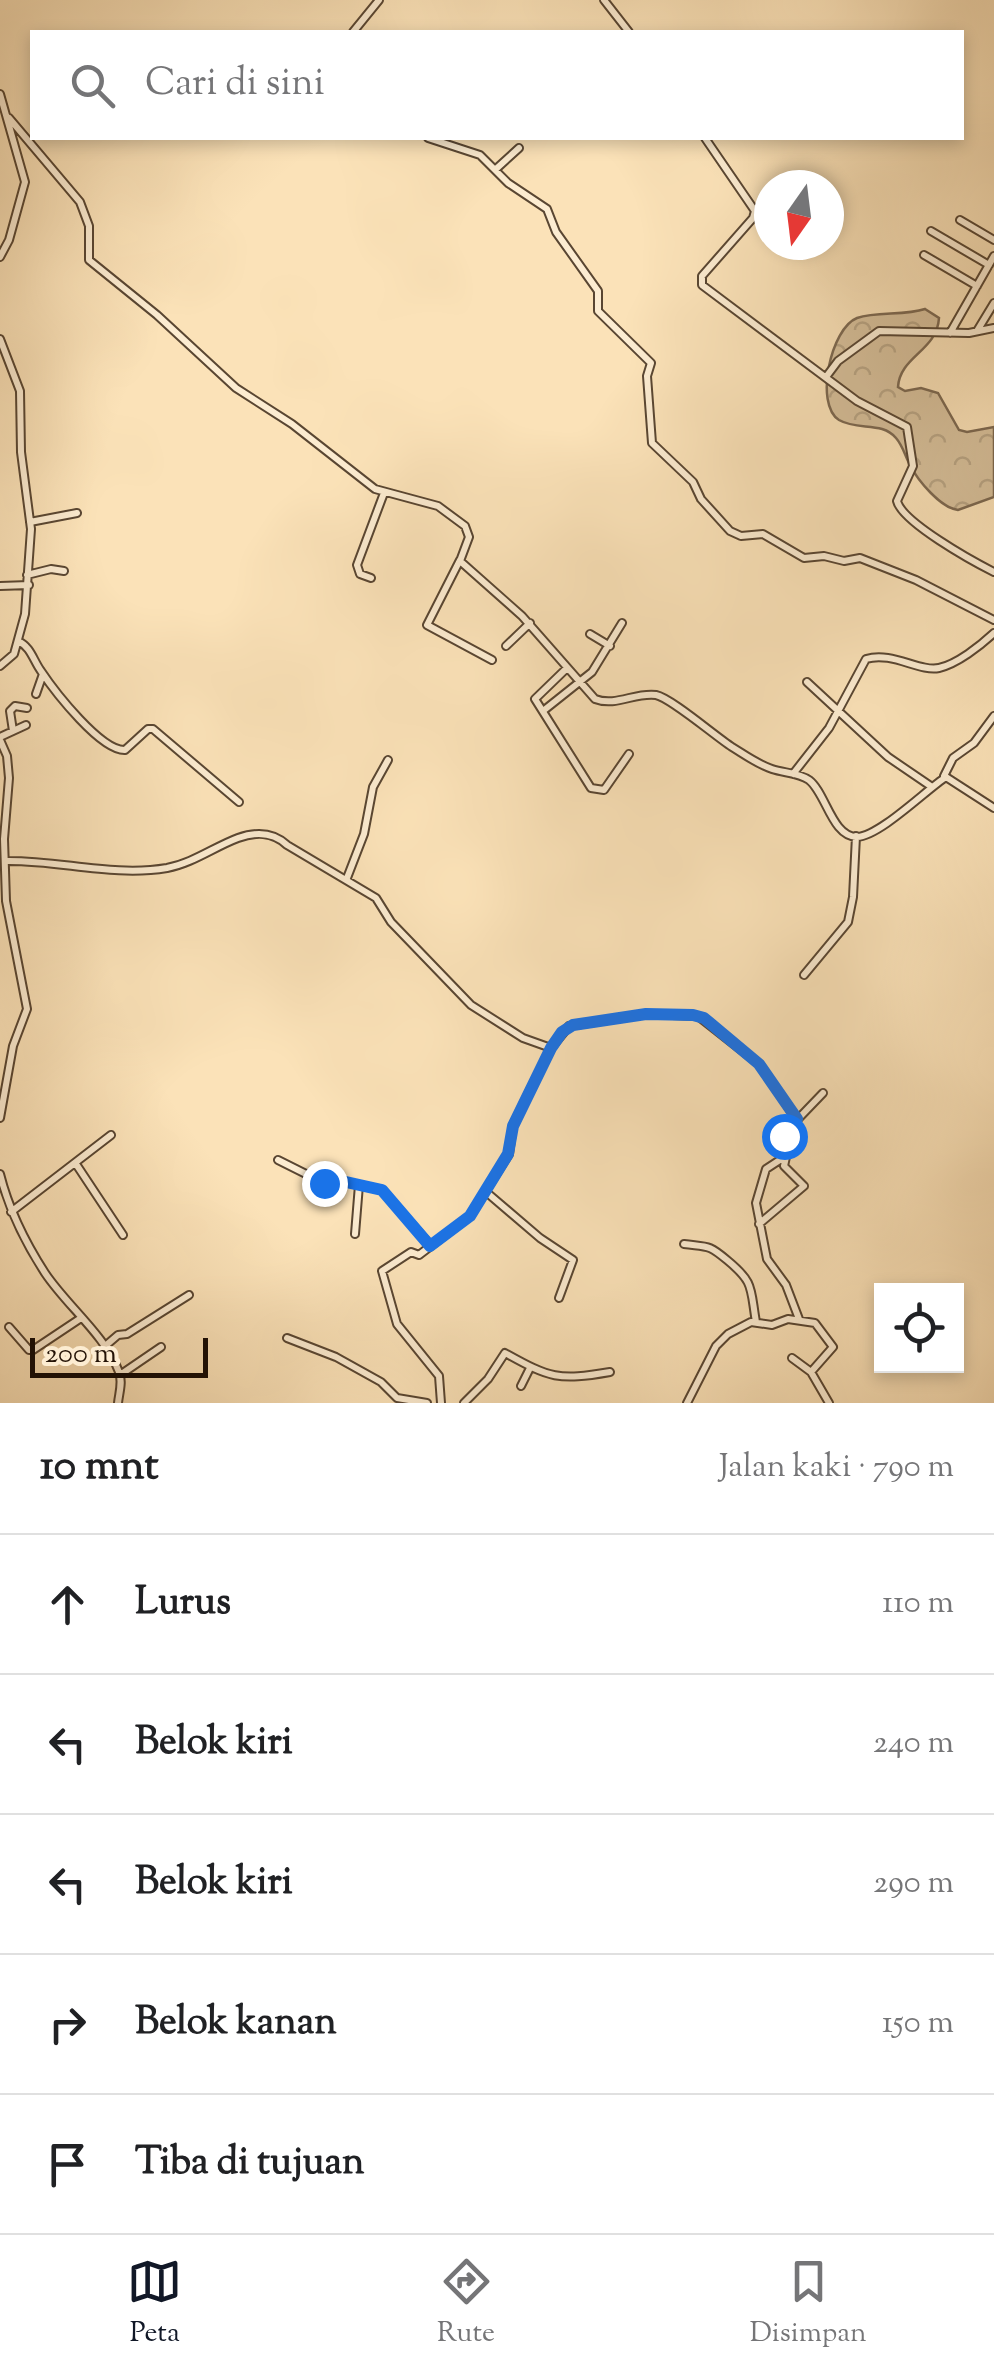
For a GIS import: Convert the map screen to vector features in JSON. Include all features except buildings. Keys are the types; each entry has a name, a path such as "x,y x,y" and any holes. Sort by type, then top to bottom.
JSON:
{"street":[{"path":"355,30 379,0"},
{"path":"604,0 628,30"},
{"path":"0,94 25,182 9,240 0,256"},
{"path":"8,118 80,202 88,226 89,260 157,315 236,388 292,424 384,494 438,506 465,526 469,537 427,624 492,660"},
{"path":"434,140 480,155 511,185 547,208 556,232 598,290 598,311 651,363 646,376 650,440 692,482 699,497 726,528 740,536 763,534 804,558 860,558 916,580 994,620"},
{"path":"707,140 756,212 700,283 863,405 907,427 913,466 897,501 903,514 916,526 994,572"},
{"path":"496,168 520,148"},
{"path":"960,220 994,240"},
{"path":"931,231 989,265"},
{"path":"924,255 977,286"},
{"path":"950,333 994,256"},
{"path":"977,332 994,303"},
{"path":"826,376 838,361 879,331 950,333 994,328"},
{"path":"0,339 20,391 20,452 30,522 28,585 18,641 11,658 0,666"},
{"path":"371,578 360,574 357,565 384,494"},
{"path":"30,522 77,513"},
{"path":"460,560 530,623 592,697 603,702 661,696 755,762 811,782 840,828 856,836 864,836 909,808 944,777 953,758 978,740 994,716"},
{"path":"27,575 52,569 64,571"},
{"path":"0,586 28,585"},
{"path":"506,646 530,623"},
{"path":"543,711 592,672 622,624"},
{"path":"590,634 610,646"},
{"path":"792,774 839,712 866,659 884,657 938,668 958,661 994,634"},
{"path":"18,641 28,647 70,708 113,749 125,750 153,729 239,802"},
{"path":"567,668 535,697 591,788 604,790 629,754"},
{"path":"36,694 43,674"},
{"path":"806,682 888,756 932,788"},
{"path":"13,731 10,711 16,706 27,708"},
{"path":"0,1118 13,1046 27,1009 3,902 6,861 2,840 9,778 0,738 26,726"},
{"path":"347,878 364,834 373,787 388,760"},
{"path":"944,777 956,780 994,808"},
{"path":"6,861 110,870 166,868 239,838 264,833 277,836 347,878 382,905 391,922 471,1005 522,1038 551,1048"},
{"path":"804,975 848,922 856,836"},
{"path":"441,1403 439,1376 400,1328 382,1273 410,1252 419,1255 465,1222 508,1154 513,1126 551,1048 566,1028 646,1014 698,1016 759,1064 798,1120"},
{"path":"759,1224 804,1186 784,1166 793,1147 784,1132 823,1093"},
{"path":"12,1212 112,1135"},
{"path":"788,1155 765,1171 756,1199 768,1262 786,1284 799,1319 806,1324 816,1323 833,1347 812,1372"},
{"path":"278,1160 328,1185 342,1182 387,1194 430,1246"},
{"path":"76,1164 123,1235"},
{"path":"0,1174 4,1201 43,1270 104,1347 120,1375 118,1403"},
{"path":"355,1234 359,1185"},
{"path":"486,1191 540,1238 572,1258 559,1298"},
{"path":"684,1244 698,1243 717,1250 745,1275 756,1322"},
{"path":"104,1347 189,1295"},
{"path":"9,1327 32,1351 81,1318"},
{"path":"686,1403 721,1340 746,1323 772,1325 784,1319 799,1319"},
{"path":"287,1338 336,1357 381,1382 397,1398 427,1403"},
{"path":"120,1375 160,1347"},
{"path":"464,1403 506,1353 530,1368 568,1378 610,1372"},
{"path":"792,1358 812,1372 829,1403"},
{"path":"521,1386 530,1368"}],"green space":[{"path":"925,309 939,318 937,329 905,368 898,387 938,393 959,430 994,427 994,497 958,510 944,504 924,486 890,433 839,420 828,399 833,350 848,325 865,316"}],"route":[{"path":"324,1183 335,1186 346,1182 382,1190 430,1246 470,1216 511,1148 513,1126 562,1032 580,1023 646,1014 698,1016 753,1058 797,1119 784,1131 784,1136"}]}
